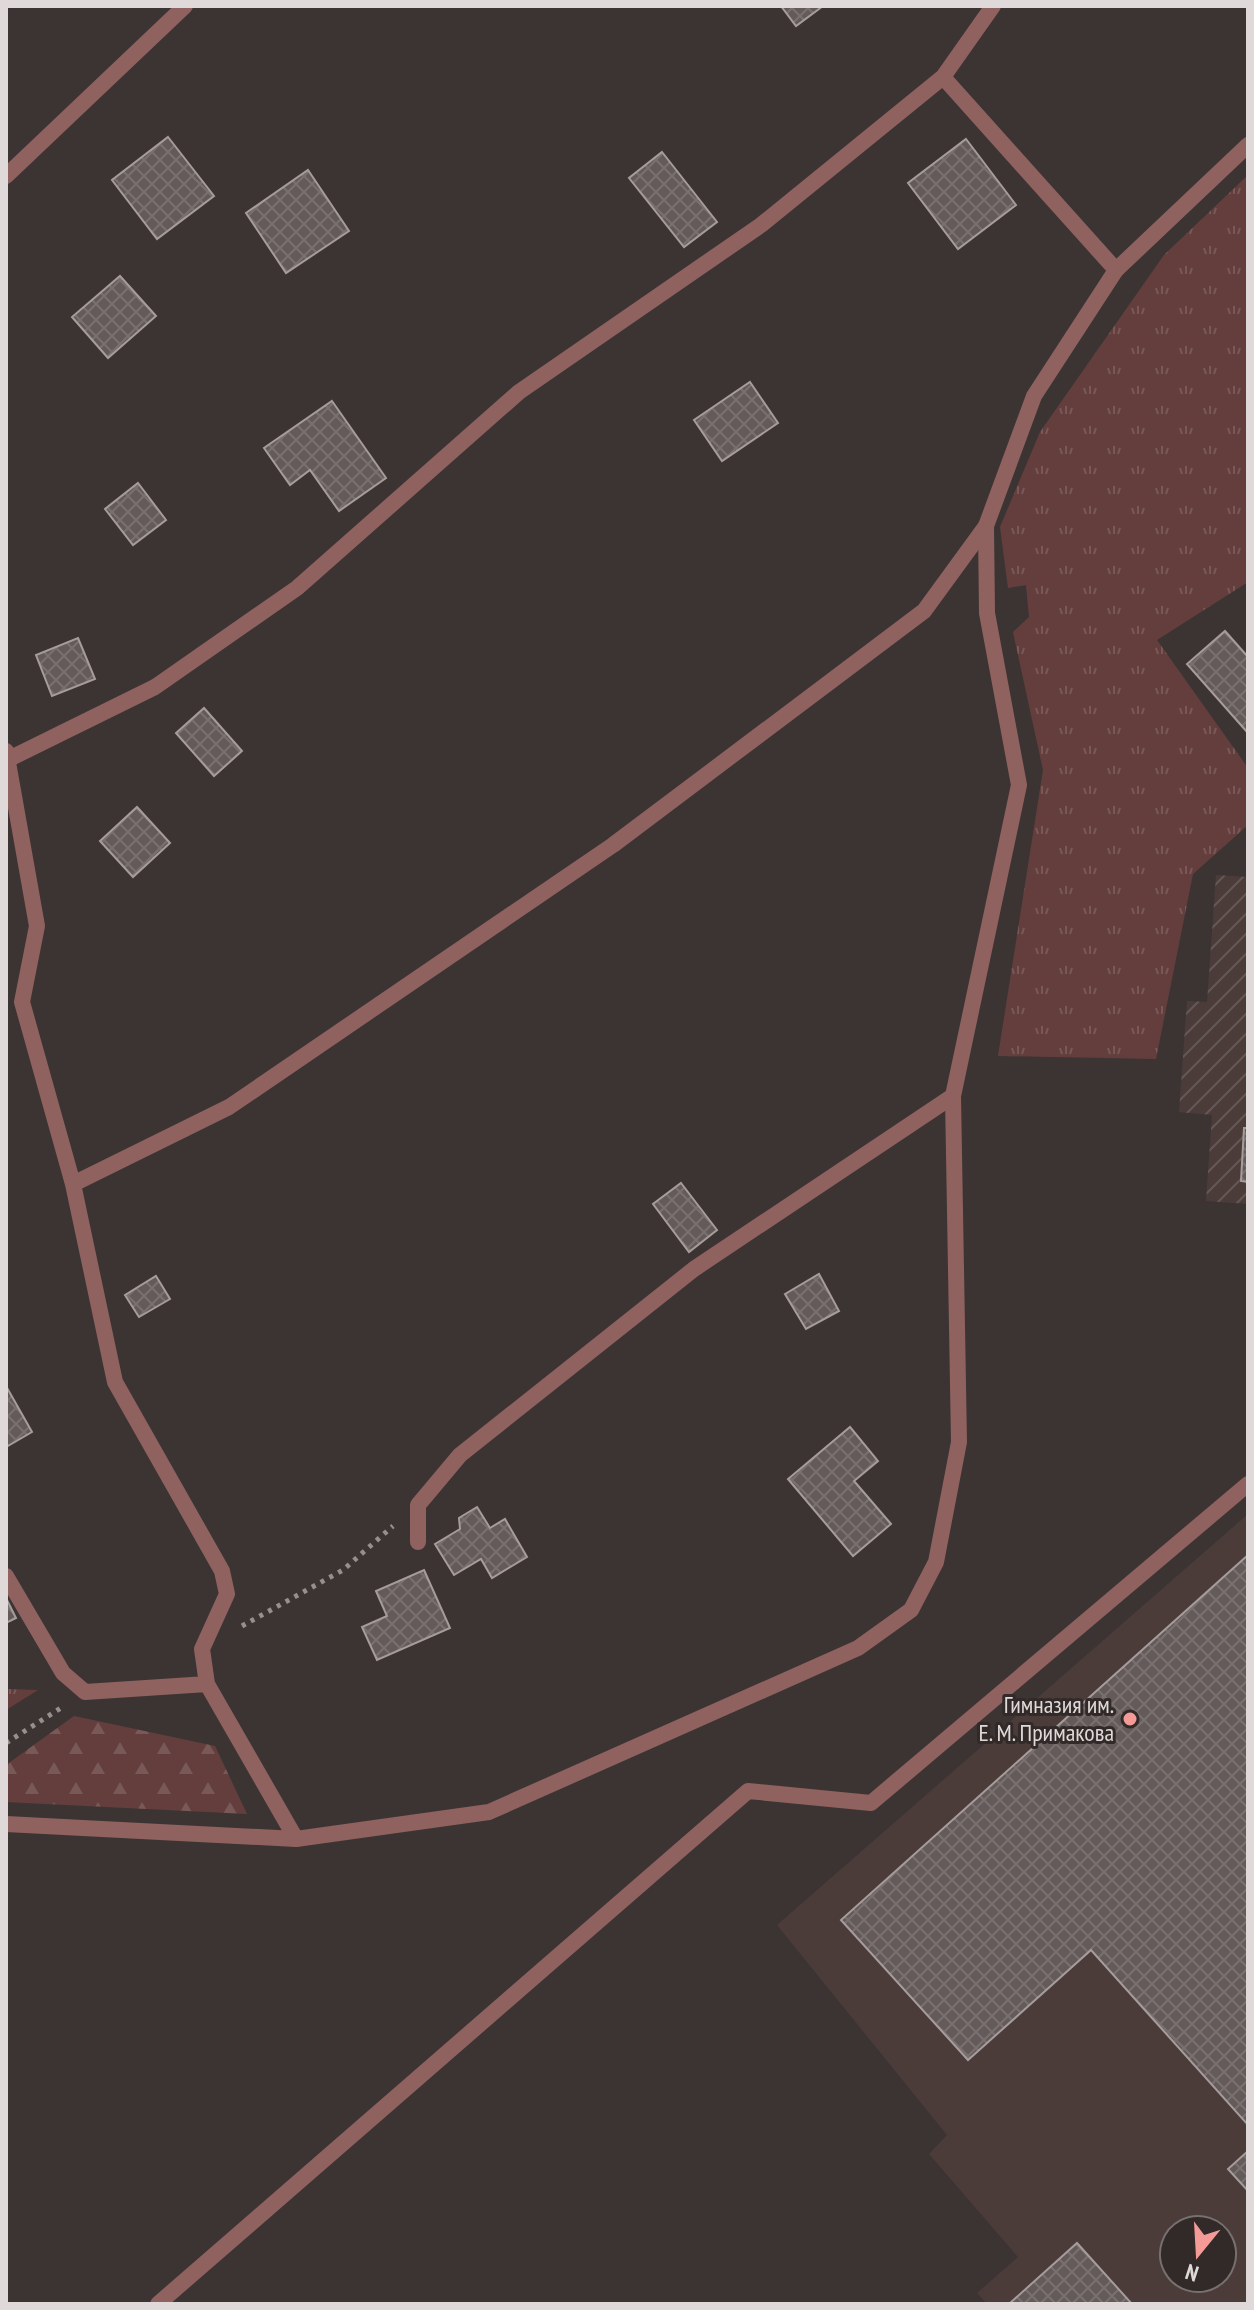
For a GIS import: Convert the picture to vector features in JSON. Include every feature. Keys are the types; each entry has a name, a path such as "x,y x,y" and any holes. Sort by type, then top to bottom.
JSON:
{"street":[{"path":"6,176 185,6"},
{"path":"296,1839 207,1684 202,1649 227,1594 222,1571 115,1382 73,1184 22,1002 37,926 8,755 155,687 297,588 519,392 761,225 943,77 993,6"},
{"path":"943,77 1116,270"},
{"path":"73,1184 229,1107 613,845 924,611 986,526 1034,396 1116,270 1248,145"},
{"path":"6,1824 296,1839 489,1812 858,1648 911,1610 936,1562 959,1442 953,1096 1019,785 987,613 986,526"},
{"path":"418,1542 418,1505 460,1455 694,1269 953,1096"},
{"path":"158,2304 748,1791 871,1803 1248,1484"},
{"path":"6,1576 63,1673 85,1692 207,1684"}],"path":[{"path":"202,1649 343,1570 418,1505"},
{"path":"6,1743 85,1692"}],"shaded area":[{"path":"1216,875 1248,877 1248,1204 1206,1201 1212,1115 1179,1112 1187,1001 1207,1002"},
{"name":"Гимназия им. Е. М. Примакова","path":"1248,1514 1248,2304 987,2304 977,2293 1018,2257 929,2154 947,2135 777,1925"}],"green space":[{"path":"1248,175 1248,582 1157,640 1248,768 1248,825 1193,874 1156,1059 998,1056 1043,770 1013,632 1029,617 1026,585 1008,588 1000,527 1040,432 1164,255"},
{"path":"6,1689 38,1690 6,1710"},
{"path":"74,1716 215,1746 247,1814 6,1802 6,1765"}],"building":[{"path":"781,6 823,6 796,26"},
{"path":"168,137 214,196 157,239 112,180"},
{"path":"966,139 1016,205 958,249 908,183"},
{"path":"662,152 717,222 684,247 629,178"},
{"path":"308,170 349,231 286,273 246,213"},
{"path":"120,276 156,316 108,358 72,317"},
{"path":"750,382 778,423 722,461 694,420"},
{"path":"332,401 386,478 339,511 310,470 290,485 264,448"},
{"path":"138,483 166,520 133,545 105,509"},
{"path":"1225,631 1248,657 1248,733 1187,664"},
{"path":"78,638 95,679 52,696 36,655"},
{"path":"204,708 242,751 214,776 176,733"},
{"path":"137,807 170,843 133,877 100,841"},
{"path":"1244,1128 1248,1128 1248,1182 1241,1181"},
{"path":"681,1183 717,1230 689,1252 653,1204"},
{"path":"819,1274 839,1311 806,1329 785,1294"},
{"path":"156,1276 170,1299 139,1317 125,1295"},
{"path":"6,1386 32,1432 6,1447"},
{"path":"850,1427 878,1461 854,1481 891,1524 853,1556 788,1479"},
{"path":"477,1507 490,1528 505,1519 527,1557 492,1578 481,1559 454,1575 435,1544 460,1529 459,1518"},
{"path":"1248,1555 1248,2125 1091,1950 968,2060 841,1920"},
{"path":"424,1570 450,1628 377,1660 362,1627 387,1616 376,1591"},
{"path":"6,1598 16,1618 6,1623"},
{"path":"1248,2151 1248,2191 1228,2169"},
{"path":"1077,2243 1132,2304 1009,2304"}],"place":[{"name":"Гимназия им. Е. М. Примакова","path":"1130,1719"}]}
